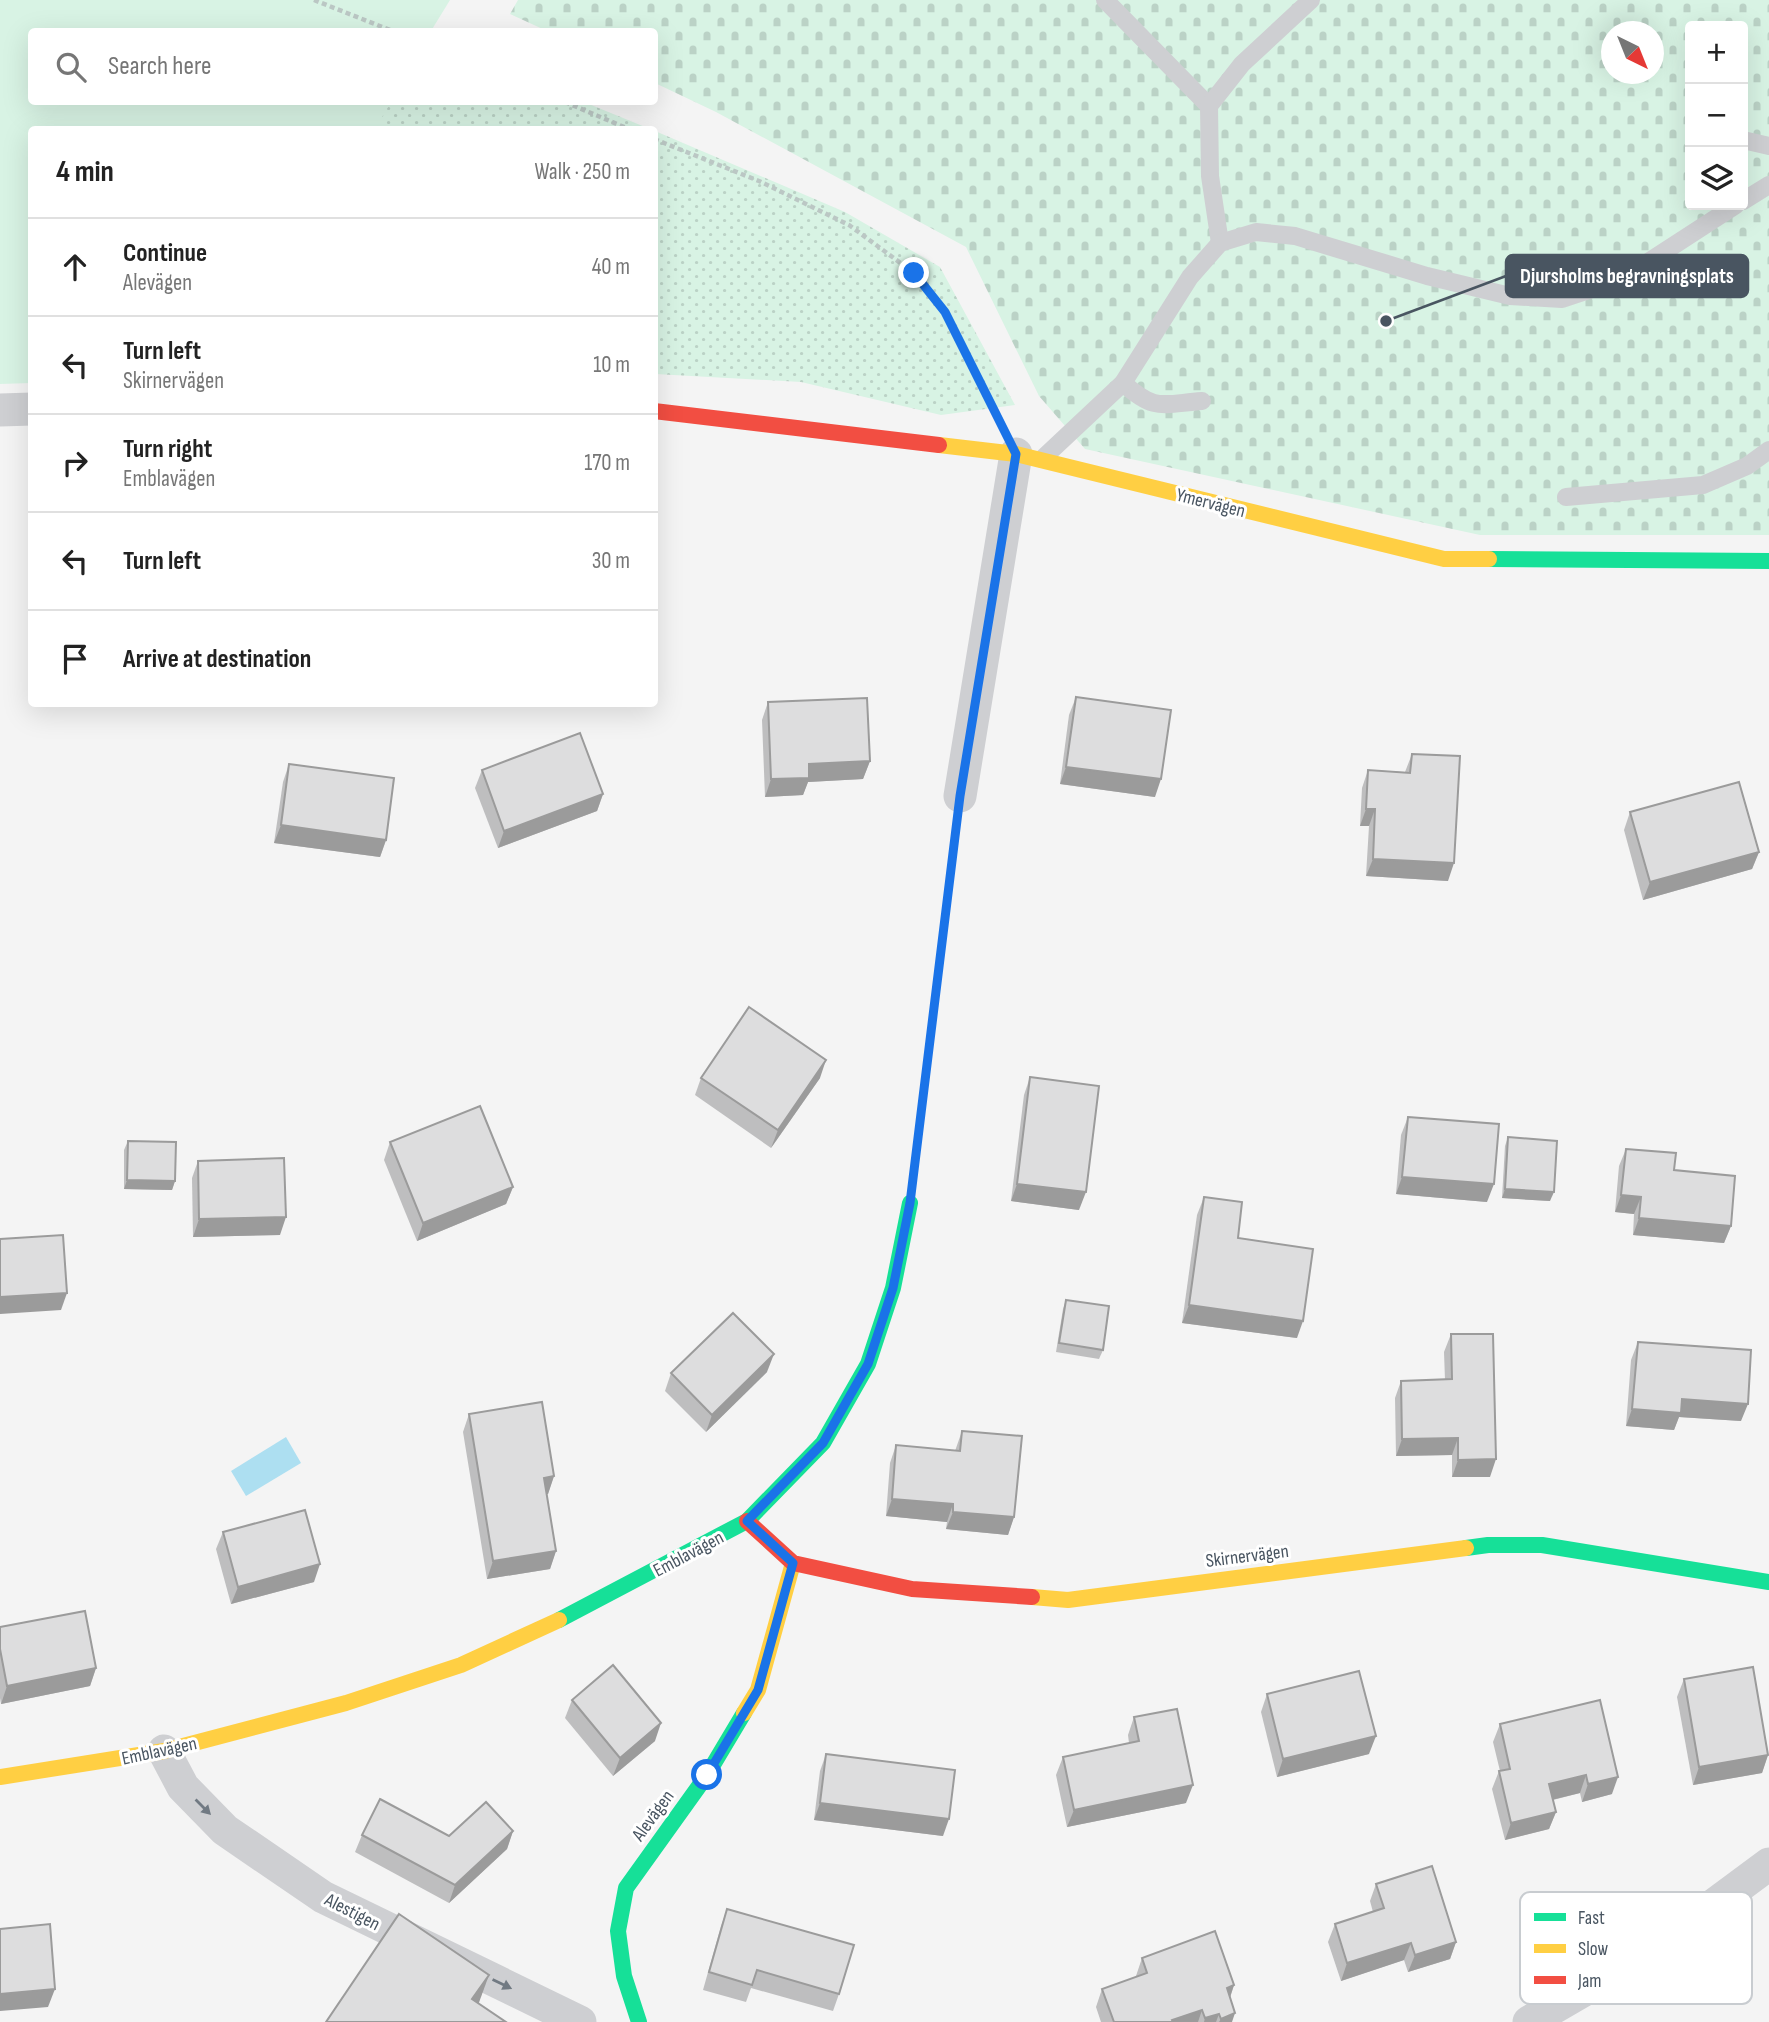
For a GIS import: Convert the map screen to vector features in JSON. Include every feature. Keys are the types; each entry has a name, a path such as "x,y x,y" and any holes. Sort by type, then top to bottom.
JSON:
{"street":[{"path":"0,410 28,409"},
{"name":"Ymervägen","path":"658,411 1028,457 1444,559 1769,561"},
{"path":"960,796 1028,457"},
{"name":"Emblavägen","path":"0,1777 164,1751 346,1703 461,1665 570,1615 747,1521 823,1443 868,1364 893,1288 910,1203"},
{"path":"747,1521 793,1563"},
{"name":"Skirnervägen","path":"793,1563 912,1589 1068,1600 1488,1545 1542,1545 1769,1582"},
{"name":"Alevägen","path":"639,2022 624,1976 618,1931 626,1888 707,1775 758,1690 793,1563"},
{"name":"Alestigen","path":"164,1751 183,1787 225,1830 323,1896 580,2022"},
{"path":"1731,1892 1769,1864"},
{"path":"1529,2022 1560,2004"}],"lane":[{"path":"1105,0 1209,106"},
{"path":"1220,243 1210,176 1209,106 1242,64 1311,0"},
{"path":"1748,141 1769,146"},
{"path":"1748,198 1769,185"},
{"path":"1028,457 1124,383 1190,277 1220,243 1256,232 1295,236 1427,276 1510,296 1562,299 1622,279 1728,210"},
{"path":"1124,383 1142,400 1155,405 1202,401"},
{"path":"1566,497 1703,485 1747,466 1769,450"}],"path":[{"path":"314,0 386,28"},
{"path":"572,105 622,126"},
{"path":"658,141 759,181 849,225 914,273 945,312 1028,457"},
{"path":"910,1203 960,796"}],"green space":[{"path":"0,0 450,0 433,28 28,28 28,105 389,105 377,126 28,126 28,383 0,384"},
{"path":"518,0 1769,0 1769,535 1480,535 1085,449 1039,396 966,247 716,112 658,84 658,28 540,28 510,14"},
{"path":"142,105 591,105 643,126 145,126"},
{"path":"658,132 845,212 940,267 1015,405 941,415 801,382 658,374"}],"water":[{"path":"286,1437 301,1463 246,1496 231,1471"}],"building":[{"path":"1076,697 1171,710 1161,779 1066,767"},
{"path":"867,698 870,761 809,764 809,778 771,779 768,702"},
{"path":"580,733 603,794 504,831 482,770"},
{"path":"1412,754 1460,756 1454,863 1373,859 1375,809 1366,809 1368,770 1410,773"},
{"path":"289,764 394,778 386,840 281,825"},
{"path":"1739,782 1759,852 1650,882 1630,812"},
{"path":"749,1007 826,1060 778,1130 701,1078"},
{"path":"1030,1077 1099,1086 1086,1192 1017,1184"},
{"path":"480,1106 513,1187 423,1223 390,1142"},
{"path":"1408,1117 1499,1124 1494,1184 1402,1177"},
{"path":"1508,1137 1557,1141 1554,1192 1505,1189"},
{"path":"128,1141 176,1142 175,1181 127,1180"},
{"path":"1626,1149 1676,1153 1674,1170 1735,1176 1731,1226 1639,1218 1641,1197 1621,1195"},
{"path":"284,1158 286,1217 199,1219 198,1161"},
{"path":"1204,1197 1242,1202 1238,1238 1313,1249 1303,1321 1189,1305"},
{"path":"63,1235 67,1293 0,1297 0,1239"},
{"path":"1066,1300 1109,1306 1103,1350 1059,1343"},
{"path":"733,1313 774,1354 712,1415 671,1373"},
{"path":"1451,1334 1493,1334 1496,1459 1458,1460 1458,1438 1402,1439 1401,1381 1452,1379"},
{"path":"1638,1342 1751,1350 1748,1404 1682,1399 1681,1413 1632,1409"},
{"path":"542,1402 554,1476 544,1478 556,1551 493,1561 469,1414"},
{"path":"962,1431 1022,1436 1014,1517 953,1512 953,1504 892,1499 896,1445 960,1451"},
{"path":"305,1510 320,1564 238,1587 223,1532"},
{"path":"85,1611 96,1668 7,1686 0,1649 0,1627"},
{"path":"613,1665 661,1723 620,1758 572,1700"},
{"path":"1753,1667 1768,1755 1699,1767 1684,1679"},
{"path":"1359,1671 1376,1736 1283,1759 1267,1694"},
{"path":"1600,1700 1618,1777 1588,1784 1586,1775 1549,1784 1556,1812 1511,1823 1499,1771 1510,1769 1500,1724"},
{"path":"1177,1709 1193,1785 1074,1810 1063,1757 1139,1741 1134,1717"},
{"path":"826,1754 955,1770 949,1819 820,1803"},
{"path":"380,1799 449,1836 486,1802 513,1831 455,1885 362,1835"},
{"path":"1432,1866 1456,1942 1415,1955 1411,1943 1347,1963 1335,1924 1384,1908 1376,1884"},
{"path":"727,1909 854,1945 839,1994 757,1970 752,1985 709,1972"},
{"path":"399,1914 489,1975 472,1999 506,2022 326,2022"},
{"path":"50,1924 55,1989 0,1994 0,1929"},
{"path":"1215,1931 1234,1985 1227,1988 1235,2013 1221,2019 1219,2014 1205,2018 1202,2010 1172,2020 1173,2022 1114,2022 1102,1989 1147,1973 1142,1958"}],"traffic: fast":[{"path":"1489,559 1769,561"},
{"path":"559,1620 747,1521 823,1443 868,1364 893,1288 910,1203"},
{"path":"1466,1548 1488,1545 1542,1545 1769,1582"},
{"path":"639,2022 624,1976 618,1931 626,1888 707,1775 744,1713"}],"traffic: slow":[{"path":"939,445 1016,454 1444,559 1489,559"},
{"path":"1032,1597 1068,1600 1466,1548"},
{"path":"744,1713 758,1690 793,1563"},
{"path":"0,1777 164,1751 346,1703 461,1665 559,1620"}],"traffic: jam":[{"path":"658,411 939,445"},
{"path":"747,1521 793,1563 912,1589 1032,1597"}],"place":[{"name":"Djursholms begravningsplats","path":"1386,321"}],"route":[{"path":"707,1775 758,1690 793,1563 747,1521 823,1443 868,1364 893,1288 910,1203 960,796 1016,454 945,312 914,273"}]}
